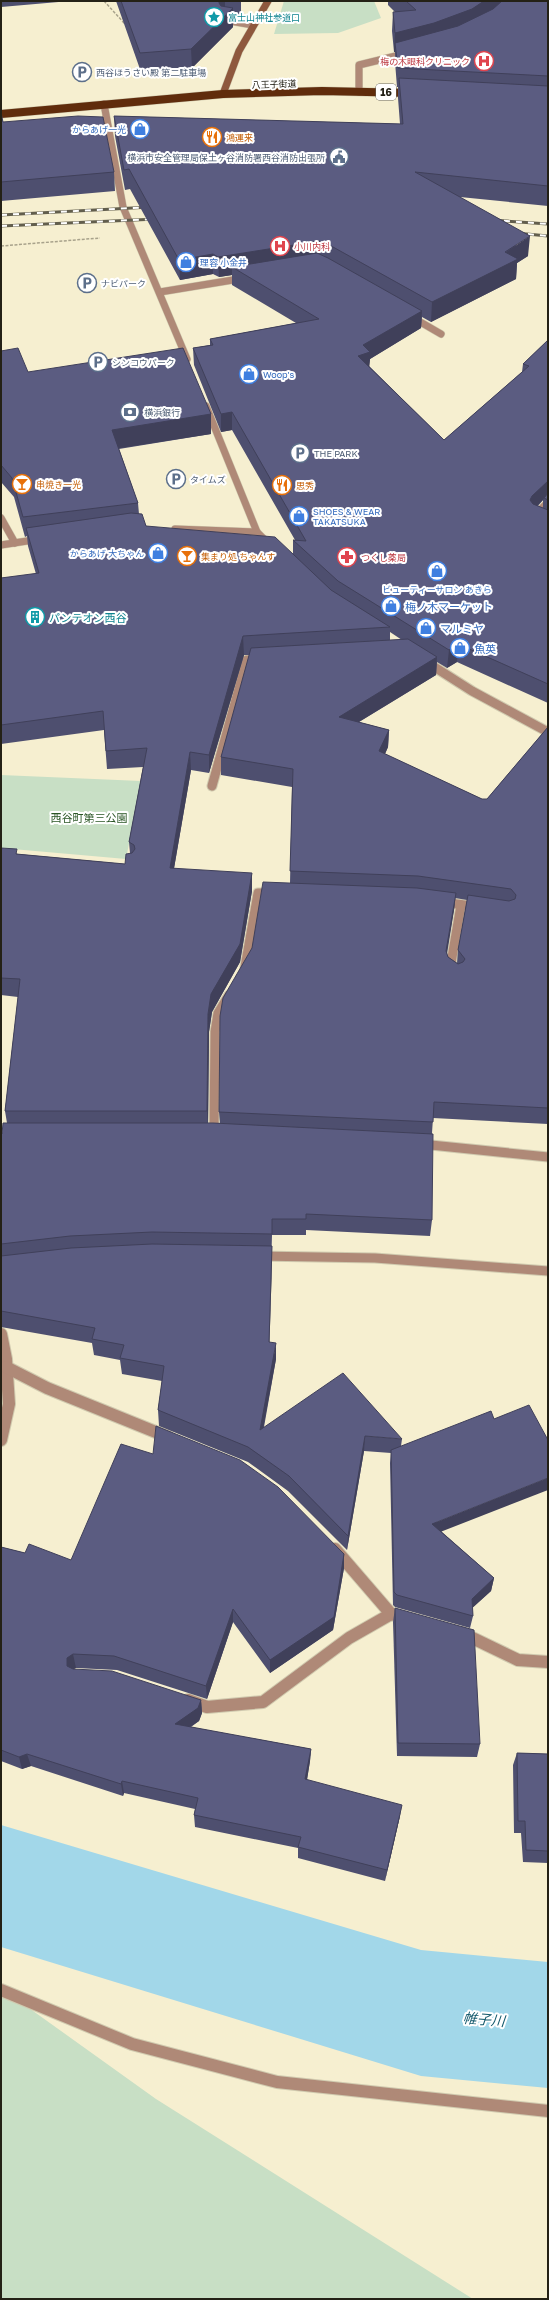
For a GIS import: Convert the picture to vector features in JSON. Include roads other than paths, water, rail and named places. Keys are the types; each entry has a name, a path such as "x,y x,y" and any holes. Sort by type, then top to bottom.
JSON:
{"highway":[{"name":"八王子街道","path":"1,114 224,94 359,92 420,93"}],"main road":[{"path":"224,94 239,51 268,1"}],"street":[{"path":"224,20 253,25"},
{"path":"359,92 359,65 413,52"},
{"path":"104,104 120,197 190,367"},
{"path":"160,292 254,277"},
{"path":"406,314 441,334"},
{"path":"202,396 257,532 279,553"},
{"path":"548,502 533,517 548,524"},
{"path":"1,518 15,543"},
{"path":"163,528 257,532"},
{"path":"2,545 46,539"},
{"path":"415,655 472,691 548,732"},
{"path":"212,786 247,660 270,658"},
{"path":"239,977 246,964 258,893 287,894"},
{"path":"431,901 492,909"},
{"path":"457,975 450,969 461,905"},
{"path":"214,1134 215,1032 218,1013 232,989"},
{"path":"412,1143 548,1157"},
{"path":"248,1256 375,1258 548,1271"},
{"path":"1,1334 6,1367 9,1404 1,1440"},
{"path":"6,1367 47,1388 182,1442"},
{"path":"326,1539 352,1566 391,1614 414,1621"},
{"path":"176,1697 207,1707 263,1702 349,1638 391,1614"},
{"path":"453,1631 468,1635 518,1660 548,1662"},
{"path":"1,1990 132,2044 277,2082 548,2111"}],"waterway":[{"name":"帷子川","path":"1,1886 421,2013 548,2025"}],"railway":[{"path":"1,215 151,207"},
{"path":"1,226 157,219"},
{"path":"492,220 548,224"},
{"path":"516,233 548,236"}],"place":[{"name":"富士山神社参道口","path":"214,17"},
{"name":"梅の木眼科クリニック","path":"484,61"},
{"name":"西谷ほうさい殿 第二駐車場","path":"82,72"},
{"name":"からあげ一光","path":"140,129"},
{"name":"鴻運来","path":"212,137"},
{"name":"横浜市安全管理局保土ヶ谷消防署西谷消防出張所","path":"339,157"},
{"name":"小川内科","path":"280,246"},
{"name":"理容 小金井","path":"186,262"},
{"name":"ナビパーク","path":"87,283"},
{"name":"シンコウパーク","path":"98,362"},
{"name":"Woop's","path":"249,374"},
{"name":"横浜銀行","path":"130,412"},
{"name":"THE PARK","path":"300,453"},
{"name":"タイムズ","path":"176,479"},
{"name":"串焼き一光","path":"22,484"},
{"name":"思秀","path":"282,485"},
{"name":"SHOES & WEAR TAKATSUKA","path":"299,516"},
{"name":"からあげ 大ちゃん","path":"158,553"},
{"name":"集まり処 ちゃんす","path":"187,556"},
{"name":"つくし薬局","path":"347,557"},
{"name":"ビューティーサロン あきら","path":"437,571"},
{"name":"梅ノ木マーケット","path":"391,606"},
{"name":"パンテオン西谷","path":"35,617"},
{"name":"マルミヤ","path":"426,628"},
{"name":"魚英","path":"460,648"}],"park label":[{"name":"西谷町第三公園","path":"89,817"}]}
